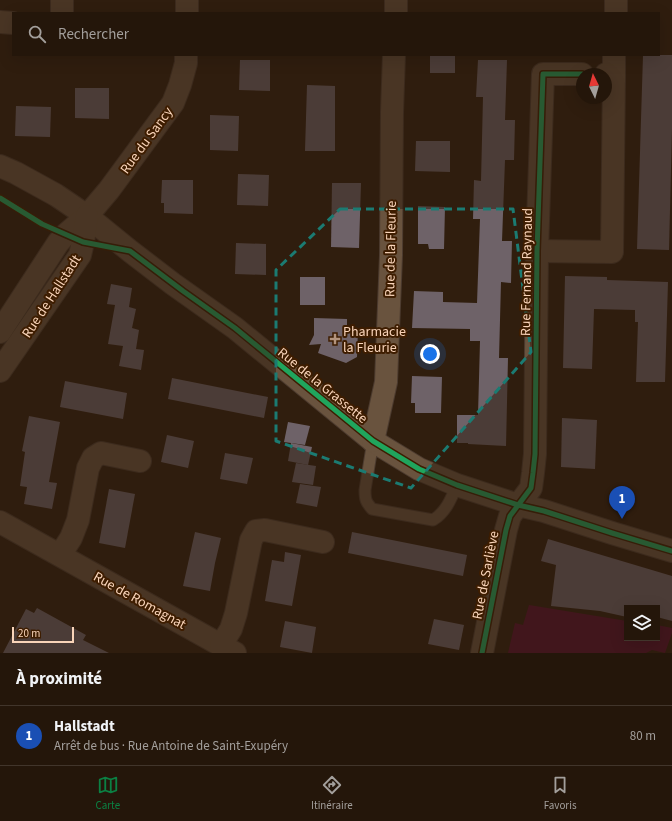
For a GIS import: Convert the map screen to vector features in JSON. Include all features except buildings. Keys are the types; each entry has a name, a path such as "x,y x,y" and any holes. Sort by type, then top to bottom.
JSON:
{"street":[{"path":"62,0 62,12"},
{"path":"187,0 187,12"},
{"path":"396,0 396,12"},
{"path":"616,0 616,12"},
{"path":"0,22 12,23"},
{"name":"Rue du Sancy","path":"87,216 109,190 173,103 180,85 186,63 186,56"},
{"name":"Rue de la Fleurie","path":"373,441 386,382 391,255 394,56"},
{"name":"Rue Fernand Raynaud","path":"518,505 531,488 535,454 538,251 543,74 576,74"},
{"path":"538,251 612,252 611,104"},
{"name":"Rue de la Grassette","path":"0,166 56,195 87,216 130,251 235,328 373,441 419,468 457,485 518,505 672,551"},
{"name":"Rue de Hallstadt","path":"0,332 58,243 87,216"},
{"name":"Rue de Hallstadt","path":"0,372 80,256 87,216"},
{"path":"60,555 71,538 78,520 88,468 93,458 101,453 140,461"},
{"name":"Rue de Sarliève","path":"482,653 506,530 510,516 518,505"},
{"name":"Rue de Romagnat","path":"0,522 228,649 251,540 256,532 265,530 323,542"}],"lane":[{"path":"373,441 365,490 365,498 372,509 433,520 439,516 448,505 457,485"}],"highlighted area":[{"path":"340,209 513,209 531,352 411,488 276,441 276,270"}],"shaded area":[{"path":"529,605 624,621 624,641 660,641 660,626 672,628 672,633 665,653 652,650 646,653 508,653 515,623 523,625"}],"cycle path":[{"path":"482,653 506,530 510,516 531,488 533,473 535,454 537,251 543,74 576,74"},
{"path":"0,198 42,224 83,242 130,251 235,328 373,441 419,469 457,485 518,505 544,511 672,551"}],"place":[{"name":"Pharmacie la Fleurie","path":"335,339"},
{"name":"Hallstadt","path":"622,519"}]}
